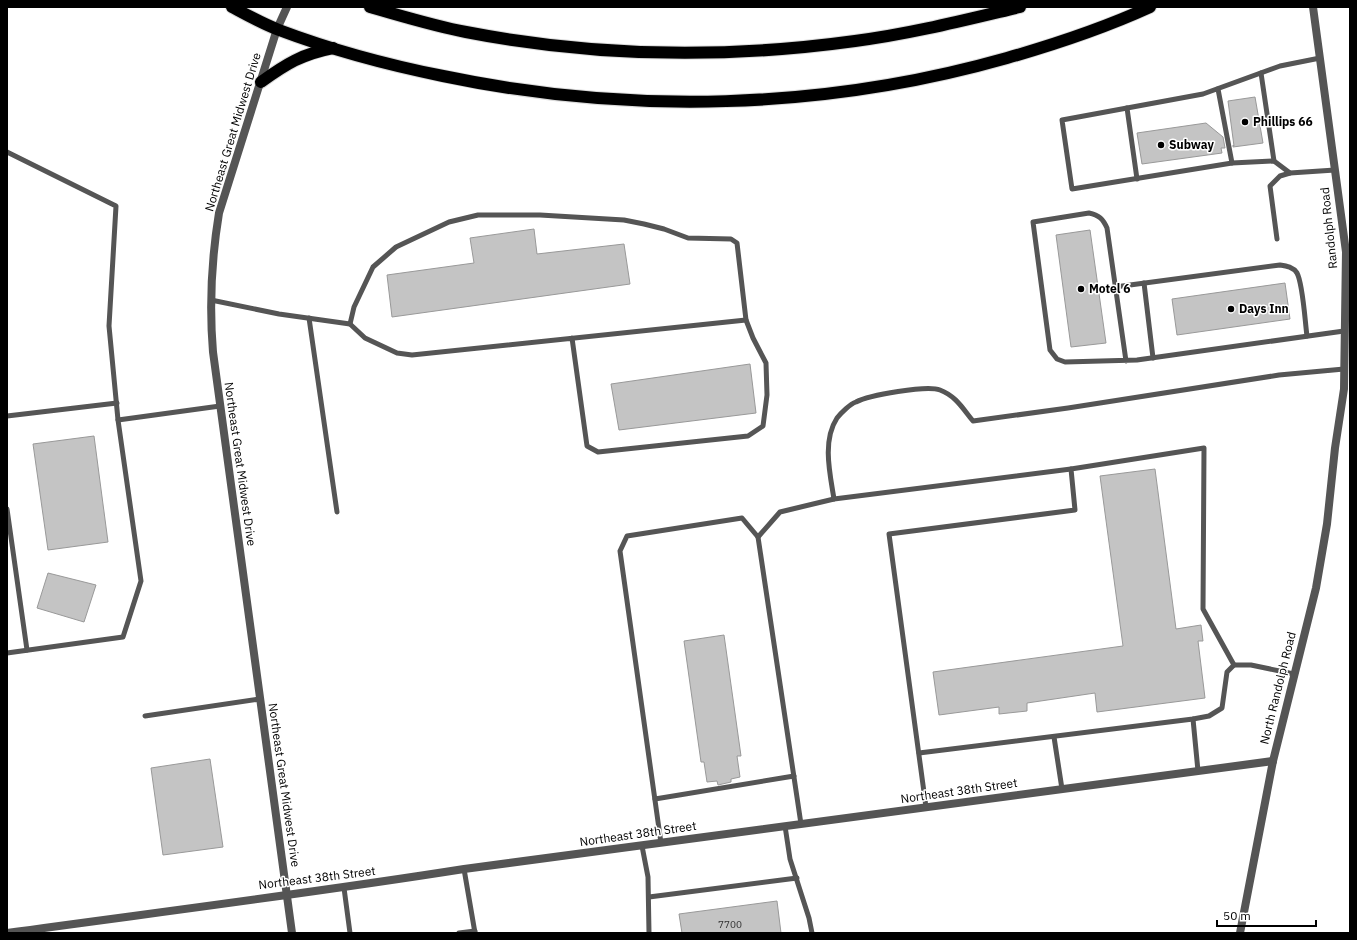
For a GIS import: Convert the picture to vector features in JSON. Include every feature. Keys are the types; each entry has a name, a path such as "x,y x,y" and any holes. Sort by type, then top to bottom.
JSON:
{"highway":[{"path":"232,7 277,29 334,48 409,69 480,84 553,95 673,102 769,100 856,90 936,76 1053,44 1121,20 1150,7"},
{"path":"370,7 464,32 520,42 662,54 784,50 856,41 903,33 1020,7"},
{"path":"261,82 285,64 314,52 334,48"}],"street":[{"name":"Northeast Great Midwest Drive","path":"287,7 277,29 219,214 214,244 211,300 213,352 292,933"},
{"name":"Randolph Road","path":"1313,7 1346,252 1344,389 1335,448"},
{"name":"North Randolph Road","path":"1240,933 1273,761 1316,588 1327,524 1335,448"},
{"name":"Northeast 38th Street","path":"7,933 286,894 344,888 785,826 1273,761"}],"lane":[{"path":"1290,173 1274,161 1232,163 1072,190 1062,120 1203,94 1280,66 1320,58"},
{"path":"1261,73 1274,161"},
{"path":"1218,89 1232,163"},
{"path":"1128,108 1137,179"},
{"path":"7,152 116,206 109,326 118,420 141,581 123,637 7,653"},
{"path":"1277,239 1270,186 1280,176 1290,173 1334,170"},
{"path":"1126,361 1107,228 1103,220 1096,215 1089,213 1033,222 1050,350 1057,359 1065,362 1126,361 1154,358 1344,331"},
{"path":"350,324 354,307 373,267 396,247 449,222 478,215 540,215 624,220 664,229 688,238 731,239 737,244 746,320 753,338 766,363 767,396 763,426 748,436 598,452 587,446 572,338"},
{"path":"1115,288 1280,265 1290,266 1296,272 1300,282 1307,336"},
{"path":"1144,284 1154,358"},
{"path":"211,300 350,324 365,338 397,353 412,355 746,320"},
{"path":"309,318 337,512"},
{"path":"834,499 828,459 831,434 838,417 855,402 872,395 921,389 938,389 952,395 973,420 1068,408 1279,375 1344,369"},
{"path":"7,416 116,403"},
{"path":"118,420 220,406"},
{"path":"758,537 780,512 834,499 1070,469 1204,448 1203,609 1234,665"},
{"path":"926,807 889,534 1075,510 1070,469"},
{"path":"7,509 28,650"},
{"path":"661,843 620,551 627,536 742,518 758,537 801,824"},
{"path":"919,753 1054,737 1209,716 1222,708 1227,672 1234,665 1258,666 1294,674"},
{"path":"145,716 260,699"},
{"path":"1193,719 1198,771"},
{"path":"1054,737 1062,789"},
{"path":"655,799 794,776"},
{"path":"785,826 790,859 809,918 812,933"},
{"path":"642,846 648,878 649,933"},
{"path":"460,933 475,932 464,870"},
{"path":"649,897 797,878"},
{"path":"344,888 350,933"}],"building":[{"name":"Phillips 66","path":"1255,97 1263,143 1233,147 1228,101"},
{"path":"1206,123 1223,137 1225,148 1221,148 1222,153 1142,164 1137,133"},
{"path":"534,229 537,254 624,244 630,284 392,317 387,275 474,263 470,238"},
{"name":"Motel 6","path":"1090,230 1106,343 1071,347 1056,235"},
{"name":"Days Inn","path":"1285,283 1290,319 1177,335 1172,299"},
{"path":"750,364 756,413 619,430 611,384"},
{"path":"94,436 108,542 48,550 33,444"},
{"path":"1155,469 1176,629 1201,625 1203,641 1198,641 1205,698 1097,712 1095,693 1027,703 1027,711 999,714 999,707 939,715 933,672 1123,646 1100,476"},
{"path":"48,573 96,585 84,622 37,608"},
{"path":"724,635 741,756 737,756 740,777 731,779 731,782 718,785 717,781 707,782 704,762 701,762 684,641"},
{"path":"210,759 223,847 163,855 151,768"},
{"path":"777,901 781,933 682,933 679,914"}],"place":[{"name":"Phillips 66","path":"1245,122"},
{"name":"Subway","path":"1161,145"},
{"name":"Motel 6","path":"1081,289"},
{"name":"Days Inn","path":"1231,309"}]}
